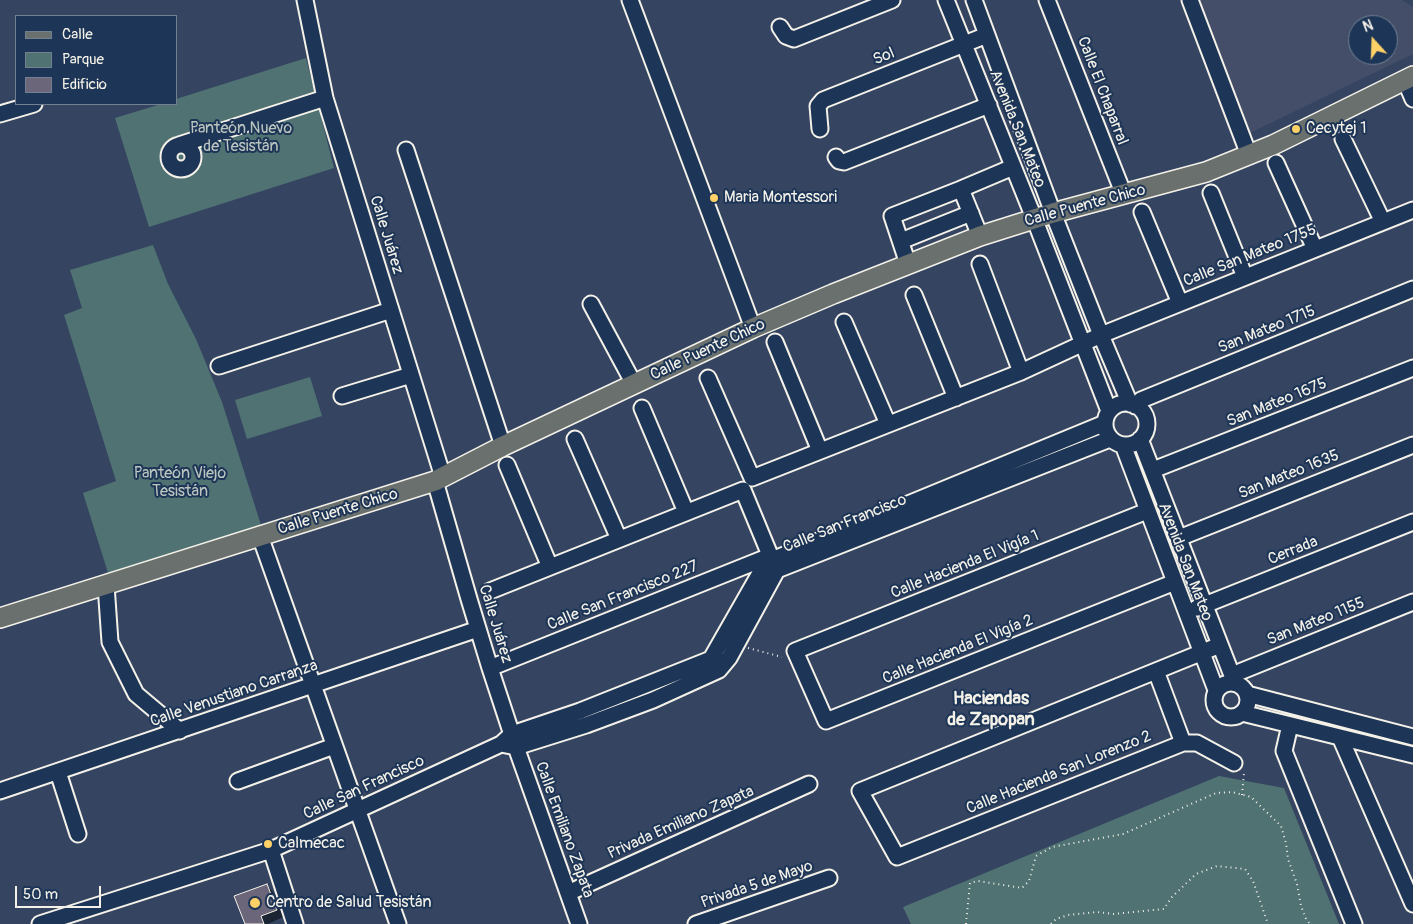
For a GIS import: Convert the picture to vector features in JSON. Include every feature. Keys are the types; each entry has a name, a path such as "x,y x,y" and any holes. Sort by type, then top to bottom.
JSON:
{"main road":[{"name":"Calle Puente Chico","path":"0,618 439,479 503,446 753,328 980,236 1034,218 1206,172 1273,145 1409,78"}],"street":[{"name":"Calle Juárez","path":"305,0 325,98 411,375 509,741"},
{"path":"630,0 753,328"},
{"path":"780,27 786,36 794,39 892,0"},
{"name":"Avenida San Mateo","path":"946,0 1083,344 1107,417 1106,432 1116,442 1147,511 1202,652 1216,690 1213,702 1219,714 1231,718 1242,714 1413,755"},
{"name":"Avenida San Mateo","path":"974,0 1094,319 1132,405 1141,410 1145,417 1147,425 1145,433 1140,439 1233,679 1247,694 1413,736"},
{"name":"Calle El Chaparral","path":"1047,0 1124,195"},
{"path":"1190,0 1249,155"},
{"name":"Sol","path":"820,129 818,106 823,100 987,34"},
{"path":"1409,78 1413,99"},
{"path":"179,145 325,98"},
{"path":"0,114 31,105"},
{"path":"836,157 839,161 844,162 988,105"},
{"path":"1343,139 1383,222"},
{"path":"406,150 503,446"},
{"path":"1276,163 1315,249"},
{"path":"908,264 892,216 1014,167"},
{"path":"961,189 980,236"},
{"path":"1211,193 1245,277"},
{"name":"Calle San Mateo 1755","path":"708,378 752,478 1021,372 1101,335 1413,210"},
{"path":"1142,212 1180,303"},
{"path":"901,241 971,213"},
{"path":"980,264 1021,372"},
{"name":"San Mateo 1715","path":"1132,405 1413,289"},
{"path":"914,295 956,398"},
{"path":"591,304 634,384"},
{"path":"219,366 391,310"},
{"path":"1075,325 1094,319"},
{"path":"844,322 888,424"},
{"path":"774,342 820,451"},
{"name":"San Mateo 1675","path":"1153,470 1413,368"},
{"path":"342,396 411,375"},
{"path":"1107,417 1119,405 1132,405"},
{"path":"642,408 686,512"},
{"name":"Calle San Francisco","path":"509,741 586,725 653,700 719,670 717,662 763,568 1107,417"},
{"path":"575,439 619,539"},
{"path":"1116,442 1132,444 1140,439"},
{"name":"Calle San Francisco","path":"40,924 271,850 509,741 580,711 647,684 717,662 736,644 773,562 1116,442"},
{"name":"San Mateo 1635","path":"1157,538 1178,534 1413,445"},
{"path":"507,465 550,567"},
{"path":"490,591 743,490 773,562"},
{"name":"Calle Hacienda El Vigía 1","path":"795,651 1147,511"},
{"name":"Cerrada","path":"1186,612 1413,522"},
{"path":"260,536 398,924"},
{"name":"Calle San Francisco 227","path":"490,668 773,562"},
{"name":"Calle Hacienda El Vigía 2","path":"795,651 826,722 1175,582"},
{"path":"106,584 110,642 136,694 180,731"},
{"name":"San Mateo 1155","path":"1233,679 1413,602"},
{"name":"Calle Venustiano Carranza","path":"0,791 478,629"},
{"path":"1220,645 1156,671 1183,743 1197,743 1234,763"},
{"name":"Calle Hacienda San Lorenzo 2","path":"1156,671 860,791 897,857 1183,743"},
{"path":"1216,690 1233,679"},
{"path":"647,684 653,700"},
{"path":"1242,714 1248,701 1247,694"},
{"path":"580,711 586,725"},
{"path":"1290,725 1284,751 1354,924"},
{"path":"1340,737 1413,904"},
{"name":"Calle Emiliano Zapata","path":"509,741 579,924"},
{"path":"238,781 334,746"},
{"path":"58,772 78,834"},
{"name":"Privada Emiliano Zapata","path":"568,893 809,784"},
{"path":"271,850 295,924"},
{"name":"Privada 5 de Mayo","path":"696,924 829,878"}],"path":[{"path":"736,644 783,657 795,651"},
{"path":"1234,763 1244,768 1242,795"},
{"path":"966,924 970,883 978,881 1022,888 1029,881 1036,856 1052,847 1123,834 1216,793 1232,792 1251,797 1281,826 1301,906 1310,924"},
{"path":"1051,924 1056,919 1068,914 1097,912 1114,914 1164,909 1171,898 1196,874 1217,866 1245,869 1254,881 1268,924"}],"shaded area":[{"path":"1195,0 1402,0 1413,7 1413,54 1398,61 1398,15 1348,15 1348,65 1390,65 1246,135"}],"green space":[{"name":"Panteón Nuevo de Tesistán","path":"306,58 334,168 149,227 115,118 158,105 178,105 178,98"},
{"name":"Panteón Viejo Tesistán","path":"153,245 168,284 196,339 222,402 261,525 108,573 83,493 116,481 64,315 82,308 70,270"},
{"path":"310,377 322,416 247,439 235,400"},
{"path":"1219,776 1284,788 1339,924 911,924 903,907"}],"building":[{"name":"Centro de Salud Tesistán","path":"267,884 277,910 261,916 264,924 245,924 234,896"}],"place":[{"name":"Cecytej 1","path":"1296,129"},
{"name":"Maria Montessori","path":"714,198"},
{"name":"Calmecac","path":"268,844"},
{"name":"Centro de Salud Tesistán","path":"255,903"}],"district":[{"name":"Haciendas de Zapopan","path":"991,710"}]}
